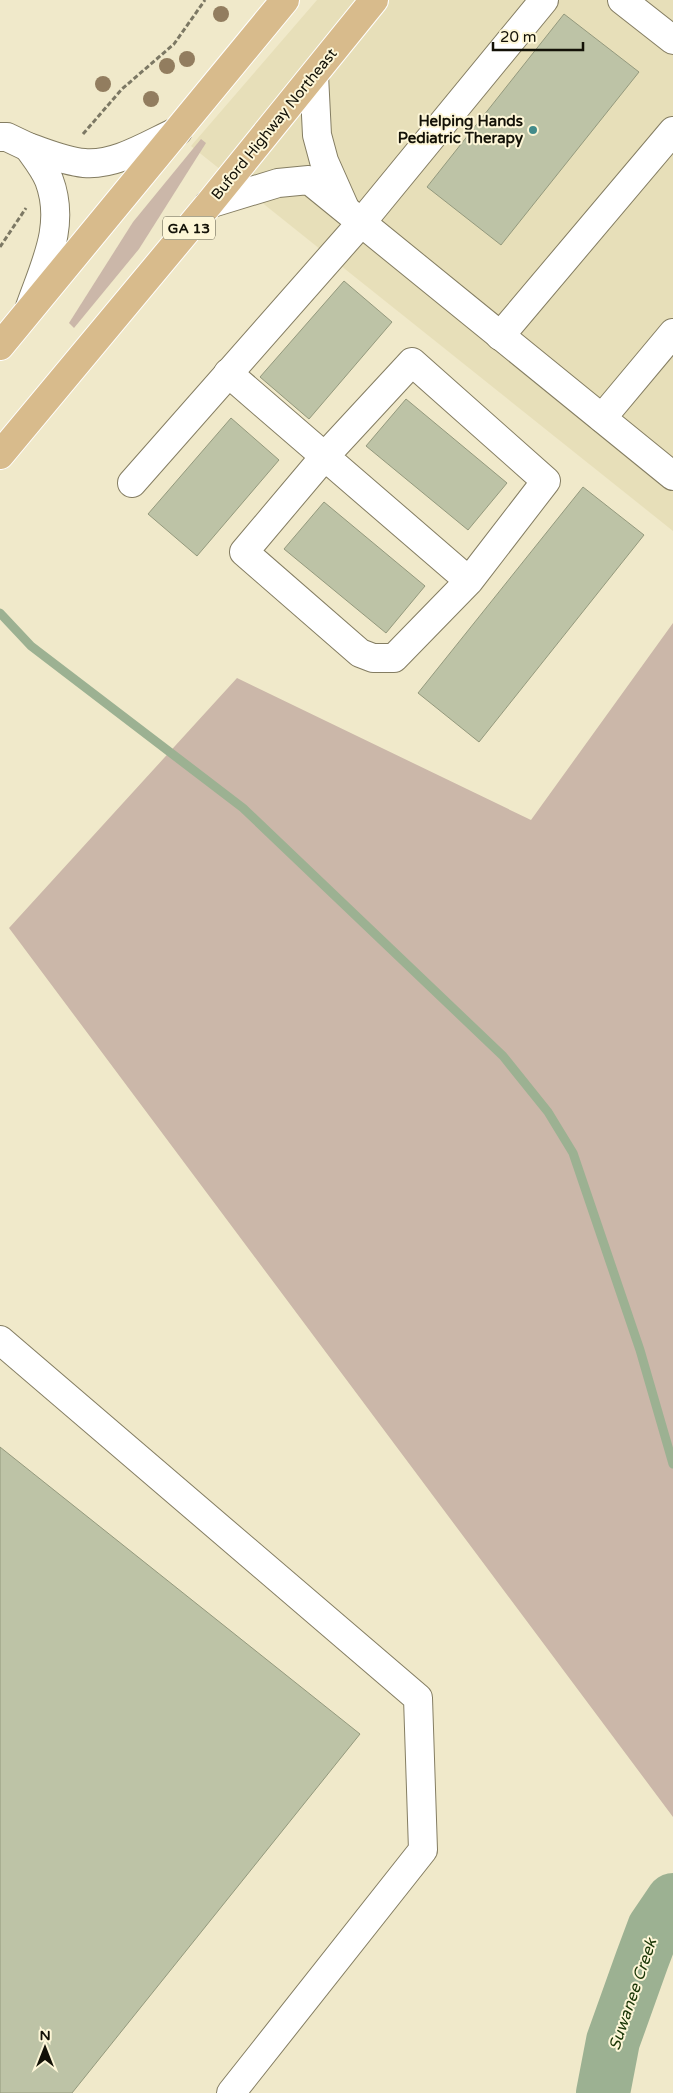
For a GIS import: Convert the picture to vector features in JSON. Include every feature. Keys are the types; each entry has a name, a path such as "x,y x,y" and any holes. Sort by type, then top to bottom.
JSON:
{"main road":[{"path":"0,346 285,0"},
{"name":"Buford Highway Northeast","path":"0,455 209,204 374,0"}],"lane":[{"path":"132,483 228,373 354,216 544,0"},
{"path":"622,0 673,40"},
{"path":"314,74 317,135 324,161 354,216"},
{"path":"0,137 7,137 28,147 63,159 84,163 101,163 127,155 178,131"},
{"path":"500,336 673,131"},
{"path":"28,147 48,178 56,204 56,231 28,314"},
{"path":"209,204 278,183 309,180 673,476"},
{"path":"602,418 673,333"},
{"path":"412,362 546,481 469,581 394,658 373,658 360,653 244,552 325,456 412,362"},
{"path":"228,373 469,581"},
{"path":"0,1340 418,1698 423,1850 231,2093"}],"path":[{"path":"77,141 122,89 174,44 205,0"},
{"path":"0,247 30,200"}],"shaded area":[{"path":"317,0 673,0 673,531 191,146"},
{"path":"201,139 206,143 139,249 74,328 69,323 133,222"},
{"path":"673,623 673,1817 9,928 237,678 531,820"}],"building":[{"name":"Helping Hands Pediatric Therapy","path":"564,14 639,72 501,245 427,187"},
{"path":"344,281 392,322 309,419 260,377"},
{"path":"406,399 507,483 468,530 366,446"},
{"path":"231,418 279,460 197,556 148,514"},
{"path":"583,487 644,535 479,742 418,693"},
{"path":"324,502 425,586 386,633 284,549"},
{"path":"0,1447 360,1734 72,2093 0,2093"}],"waterway":[{"path":"0,613 31,646 243,808 503,1056 548,1112 573,1153 640,1350 673,1464"},
{"name":"Suwanee Creek","path":"603,2093 613,2041 642,1960 654,1928 673,1900"}],"place":[{"name":"Helping Hands Pediatric Therapy","path":"533,130"}]}
